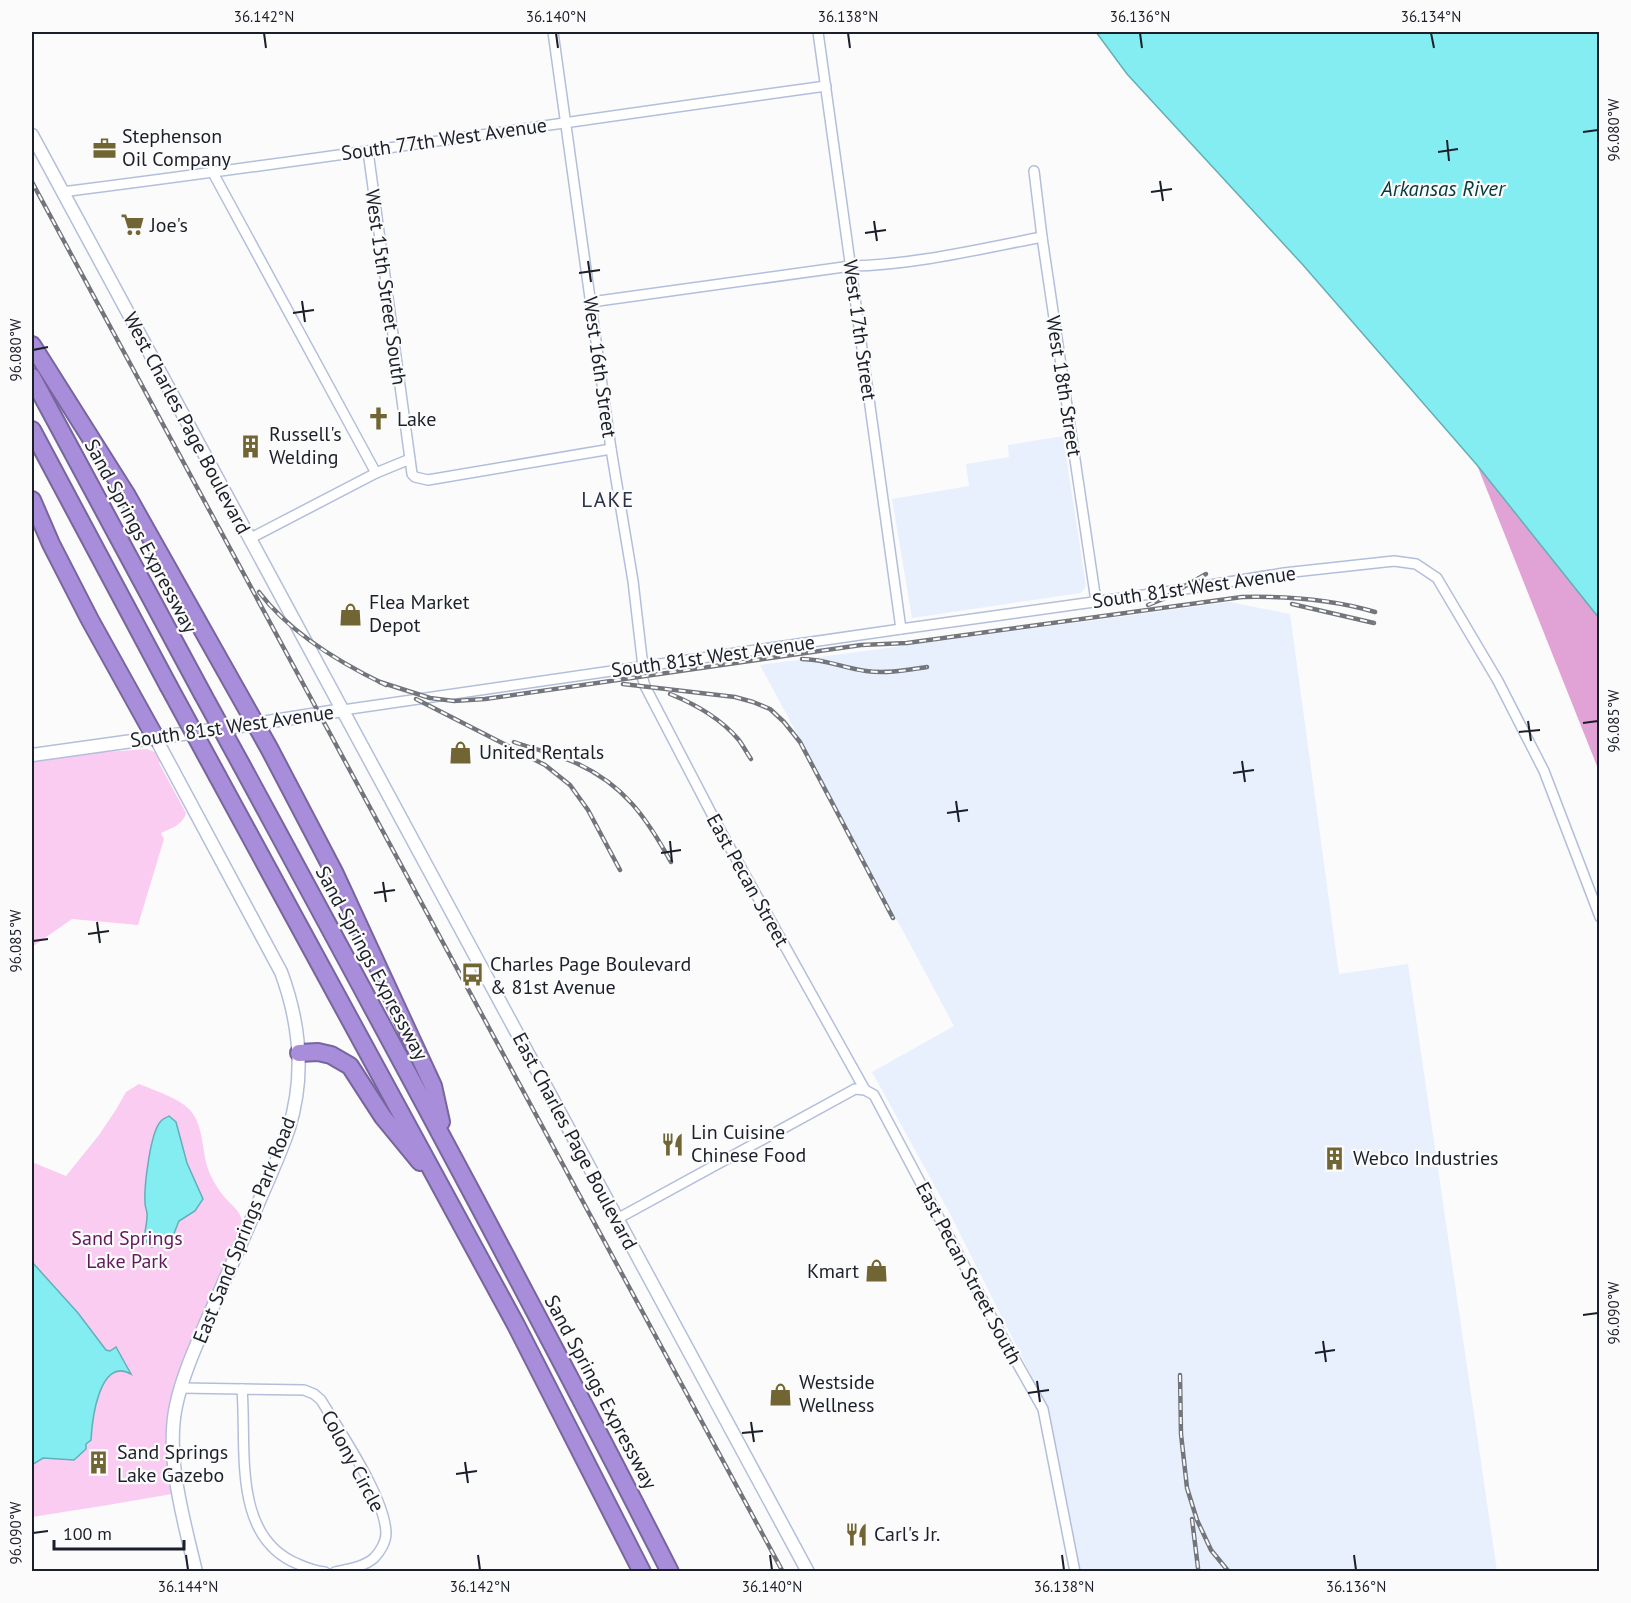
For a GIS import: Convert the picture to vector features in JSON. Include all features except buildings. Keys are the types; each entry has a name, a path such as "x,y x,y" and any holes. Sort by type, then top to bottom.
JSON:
{"highway":[{"path":"32,345 163,557 335,874 433,1086 446,1144"},
{"name":"Sand Springs Expressway","path":"32,377 446,1144 605,1443 670,1572"},
{"path":"32,430 168,685 445,1192 516,1325 642,1572"},
{"path":"32,500 51,544 90,620 155,737"},
{"path":"299,1053 318,1052 331,1055 350,1066 384,1117 445,1192"}],"main road":[{"name":"West Charles Page Boulevard","path":"32,135 343,710"},
{"name":"South 81st West Avenue","path":"32,755 343,710"},
{"name":"East Charles Page Boulevard","path":"343,710 808,1572"},
{"name":"East Sand Springs Park Road","path":"155,737 281,972 295,1020 299,1053 295,1102 282,1147 203,1330 181,1388 173,1425 173,1446 185,1527 196,1572"}],"street":[{"name":"West 16th Street","path":"553,32 611,449 633,581 643,667"},
{"name":"West 17th Street","path":"818,32 901,628"},
{"name":"South 77th West Avenue","path":"62,192 826,86"},
{"name":"West 15th Street South","path":"368,151 410,459"},
{"path":"212,171 376,473"},
{"name":"West 18th Street","path":"1034,171 1096,601"},
{"path":"591,302 851,266 870,266 952,254 1042,237"},
{"path":"249,539 376,473 410,459 412,474 428,480 611,449"},
{"name":"South 81st West Avenue","path":"343,710 1284,573 1394,561 1416,564 1437,579 1498,681 1544,771 1599,917"},
{"name":"East Pecan Street","path":"643,667 642,676 645,686 709,809 865,1090"},
{"path":"617,1219 845,1094 855,1089 865,1090"},
{"name":"East Pecan Street South","path":"865,1090 874,1095 1043,1409 1075,1572"},
{"name":"Colony Circle","path":"181,1388 304,1390 321,1400 361,1467 379,1504 386,1535 384,1545 373,1559 364,1564 335,1572"},
{"path":"242,1389 247,1488 251,1507 262,1535 272,1548 290,1561 325,1572"}],"shaded area":[{"path":"1063,436 1086,586 1081,593 912,618 892,499 969,486 966,464 1009,457 1008,445"},
{"path":"1477,465 1599,618 1599,771"},
{"path":"1230,602 1290,614 1339,974 1408,964 1497,1571 1079,1571 1047,1407 949,1212 872,1072 954,1026 760,665"}],"green space":[{"path":"147,749 157,753 161,760 159,763 186,813 173,828 161,833 164,839 138,925 72,919 32,947 32,762 90,753"},
{"name":"Sand Springs Lake Park","path":"139,1084 179,1101 194,1115 200,1128 207,1166 215,1184 239,1214 242,1229 177,1383 166,1453 172,1494 32,1517 32,1162 66,1176 99,1135 126,1092"}],"water":[{"name":"Arkansas River","path":"1096,32 1599,32 1599,618 1477,465 1303,265 1127,74"},
{"path":"169,1116 176,1122 187,1163 203,1199 195,1211 179,1221 173,1236 161,1245 151,1247 145,1237 147,1173 157,1127"},
{"path":"32,1262 78,1313 106,1350 110,1351 116,1347 131,1374 120,1371 111,1374 105,1382 99,1393 91,1440 86,1444 86,1449 74,1460 43,1458 32,1465"}],"railway":[{"path":"32,182 783,1572"},
{"path":"1148,605 1206,574"},
{"path":"259,592 285,621 317,646 386,685"},
{"path":"380,682 430,698 454,701 485,699 861,645 907,643 1242,597 1309,599 1375,612"},
{"path":"1292,604 1374,623"},
{"path":"802,659 818,660 874,672 927,667"},
{"path":"623,684 735,697 770,709 800,742 893,918"},
{"path":"670,694 689,702 715,718 738,739 751,759"},
{"path":"416,699 545,765 570,785 588,810 620,870"},
{"path":"514,742 576,763 608,781 643,817 671,862"},
{"path":"1180,1375 1181,1434 1187,1488 1197,1520 1211,1550 1229,1572"},
{"path":"1192,1519 1198,1568"}],"place":[{"name":"Stephenson Oil Company","path":"104,148"},
{"name":"Joe's","path":"132,225"},
{"name":"Lake","path":"379,419"},
{"name":"Russell's Welding","path":"251,446"},
{"name":"Flea Market Depot","path":"351,614"},
{"name":"United Rentals","path":"461,752"},
{"name":"Charles Page Boulevard & 81st Avenue","path":"472,975"},
{"name":"Lin Cuisine Chinese Food","path":"673,1144"},
{"name":"Webco Industries","path":"1335,1158"},
{"name":"Kmart","path":"877,1271"},
{"name":"Westside Wellness","path":"781,1394"},
{"name":"Sand Springs Lake Gazebo","path":"99,1463"},
{"name":"Carl's Jr.","path":"856,1534"}],"district":[{"name":"LAKE","path":"608,499"}]}
